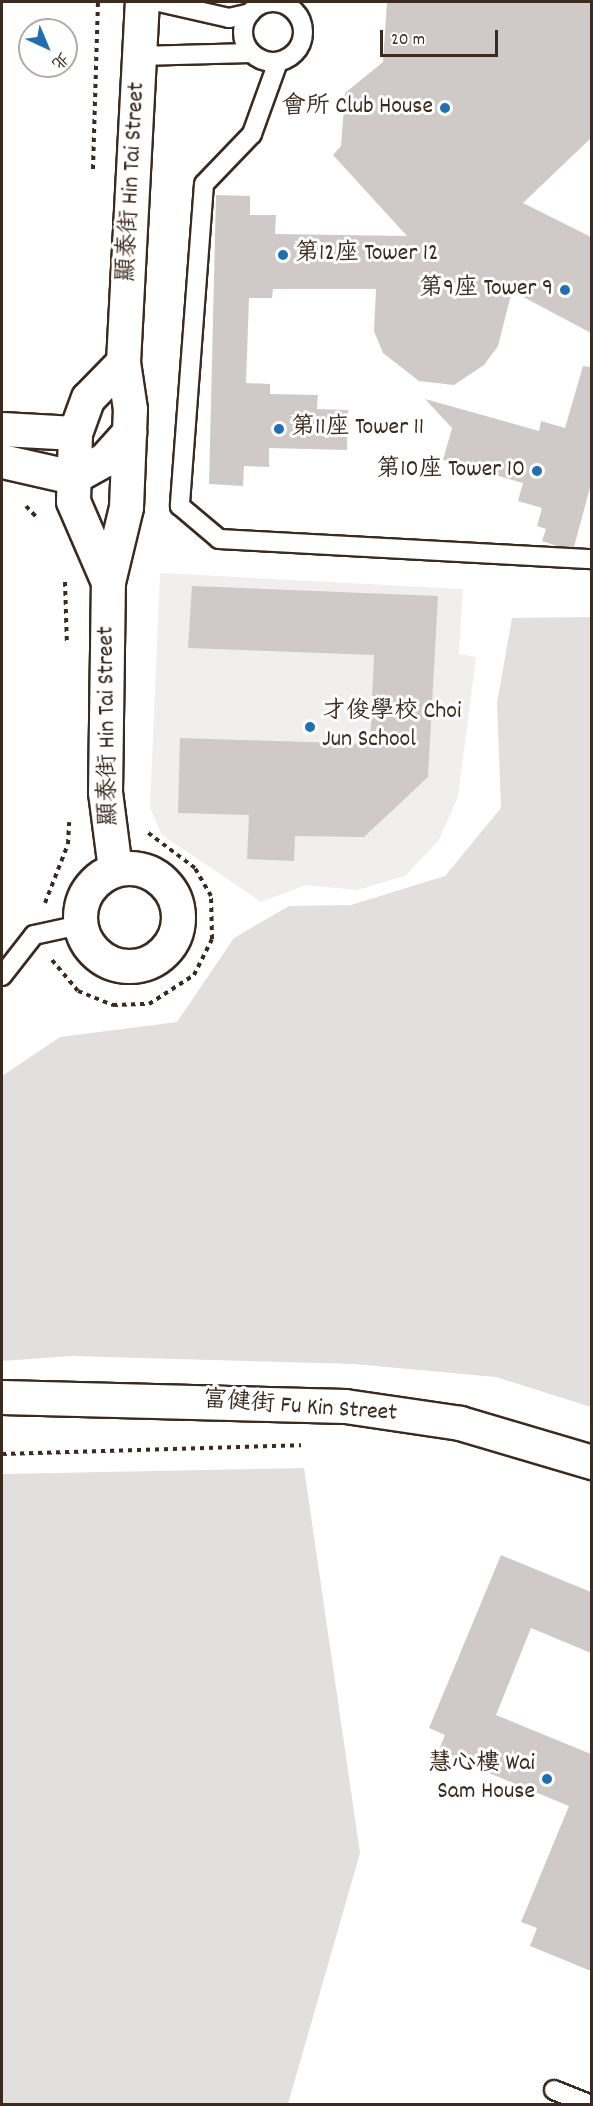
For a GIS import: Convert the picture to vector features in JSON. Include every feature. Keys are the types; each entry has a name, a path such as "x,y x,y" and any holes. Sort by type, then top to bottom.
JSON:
{"street":[{"name":"顯泰街 Hin Tai Street","path":"115,869 105,792 108,582 126,507 129,432 123,362 142,2"},
{"name":"顯泰街 Hin Tai Street","path":"108,582 81,528 73,501 75,433 88,398 123,362"},
{"path":"2,429 75,433"},
{"path":"2,461 73,477 104,460 129,432"},
{"path":"115,869 148,871 172,894 177,927 171,943 144,963 128,966 96,954 80,925 83,897 115,869"},
{"name":"富健街 Fu Kin Street","path":"2,1397 345,1406 460,1423 591,1462"}],"lane":[{"path":"159,2 229,18 250,13 265,3 283,3 298,15 303,35 295,53 278,62 252,135 204,184 180,506 219,539 591,559"},
{"path":"250,13 243,29 251,53"},
{"path":"139,56 251,53 278,62"},
{"path":"2,976 34,935 80,925"},
{"path":"554,2090 588,2104"}],"path":[{"path":"93,181 98,2"},
{"path":"2,1454 304,1445"}],"shaded area":[{"name":"才俊學校 Choi Jun School","path":"160,573 463,589 459,654 476,657 458,797 439,840 405,876 357,890 306,885 261,902 162,835 150,808"},
{"path":"591,617 591,1407 496,1377 354,1364 72,1356 2,1361 2,1076 60,1037 177,1022 234,938 289,906 351,905 445,876 501,808 497,703 512,618"},
{"path":"304,1468 360,1853 288,2104 2,2104 2,1474"}],"building":[{"path":"387,2 591,2 591,138 523,203 591,237 591,333 512,291 498,346 484,365 454,385 419,381 383,353 374,331 376,289 273,289 272,298 249,298 246,383 270,384 270,394 318,395 317,409 348,410 347,450 269,448 269,467 244,466 243,486 209,484 216,195 250,196 250,215 276,215 275,234 407,236 333,155 341,146 345,93 383,62"},
{"name":"第10座 Tower 10","path":"583,366 591,367 591,484 574,547 557,546 542,541 546,529 537,526 542,508 518,501 523,483 443,460 452,428 425,399 539,431 541,421 565,428"},
{"path":"192,586 438,596 428,777 364,837 295,836 294,861 247,859 249,815 178,813 180,738 370,744 374,655 188,648"},
{"name":"慧心樓 Wai Sam House","path":"501,1555 591,1592 591,1653 531,1628 496,1715 591,1754 591,1971 530,1946 537,1928 521,1922 569,1806 438,1752 445,1735 429,1728"}],"place":[{"name":"會所 Club House","path":"445,108"},
{"name":"第12座 Tower 12","path":"283,255"},
{"name":"第9座 Tower 9","path":"565,290"},
{"name":"第11座 Tower 11","path":"279,429"},
{"name":"第10座 Tower 10","path":"537,471"},
{"name":"才俊學校 Choi Jun School","path":"310,727"},
{"name":"慧心樓 Wai Sam House","path":"547,1779"}]}
